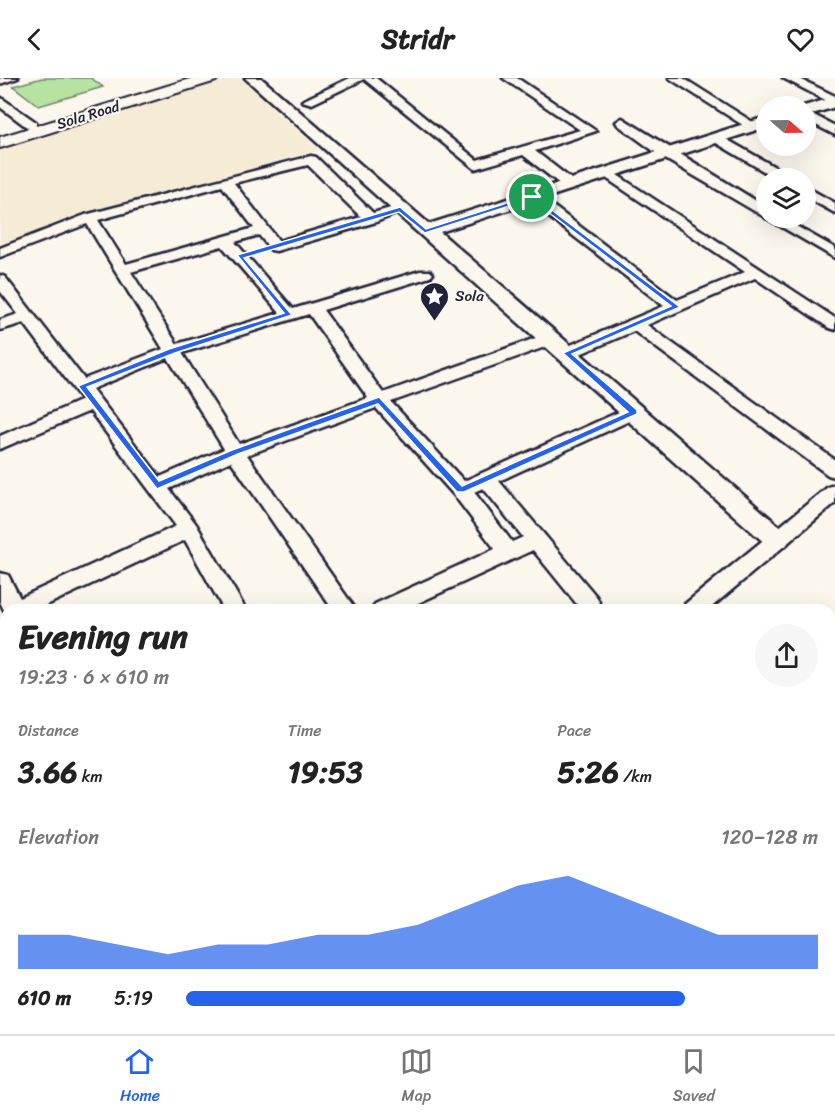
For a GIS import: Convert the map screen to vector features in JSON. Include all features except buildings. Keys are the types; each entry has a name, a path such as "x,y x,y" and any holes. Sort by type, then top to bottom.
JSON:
{"main road":[{"name":"Sola Road","path":"0,135 187,78"},
{"name":"Sola Road","path":"0,143 210,78"}],"street":[{"path":"0,81 12,78"},
{"path":"252,78 777,539"},
{"path":"308,101 359,78"},
{"path":"369,78 474,165 590,131 510,78"},
{"path":"675,78 756,122"},
{"path":"789,78 835,101"},
{"path":"0,100 33,125"},
{"path":"816,109 835,101"},
{"path":"816,119 835,131"},
{"path":"622,122 667,154 756,207"},
{"path":"425,231 756,125"},
{"path":"717,138 767,168"},
{"path":"525,150 570,185"},
{"path":"0,253 90,218 310,160 371,219"},
{"path":"608,172 835,325"},
{"path":"225,181 276,247"},
{"path":"532,197 676,307"},
{"path":"816,197 834,208"},
{"path":"240,257 400,209"},
{"path":"90,218 235,452 341,604"},
{"path":"790,228 835,254"},
{"path":"122,270 261,230"},
{"path":"225,240 289,314"},
{"path":"567,353 757,272"},
{"path":"82,386 172,351 425,274"},
{"path":"0,280 189,529 232,604"},
{"path":"312,307 379,400 460,490 509,553"},
{"path":"0,325 29,316"},
{"path":"635,324 835,470"},
{"path":"157,486 235,452 550,339"},
{"path":"0,443 94,402"},
{"path":"460,490 634,412"},
{"path":"486,478 588,602"},
{"path":"700,604 835,492"},
{"path":"28,604 189,529"},
{"path":"396,604 537,539"},
{"path":"0,581 12,604"}],"shaded area":[{"path":"225,78 240,78 319,150 86,213 0,246 0,149"}],"green space":[{"path":"42,78 91,78 103,87 39,106 13,86"}],"place":[{"name":"Sola","path":"434,322"}],"route":[{"path":"532,197 676,307 567,353 634,412 460,490 379,400 235,452 157,486 82,386 172,351 289,314 240,257 400,209 425,231 532,197"}]}
